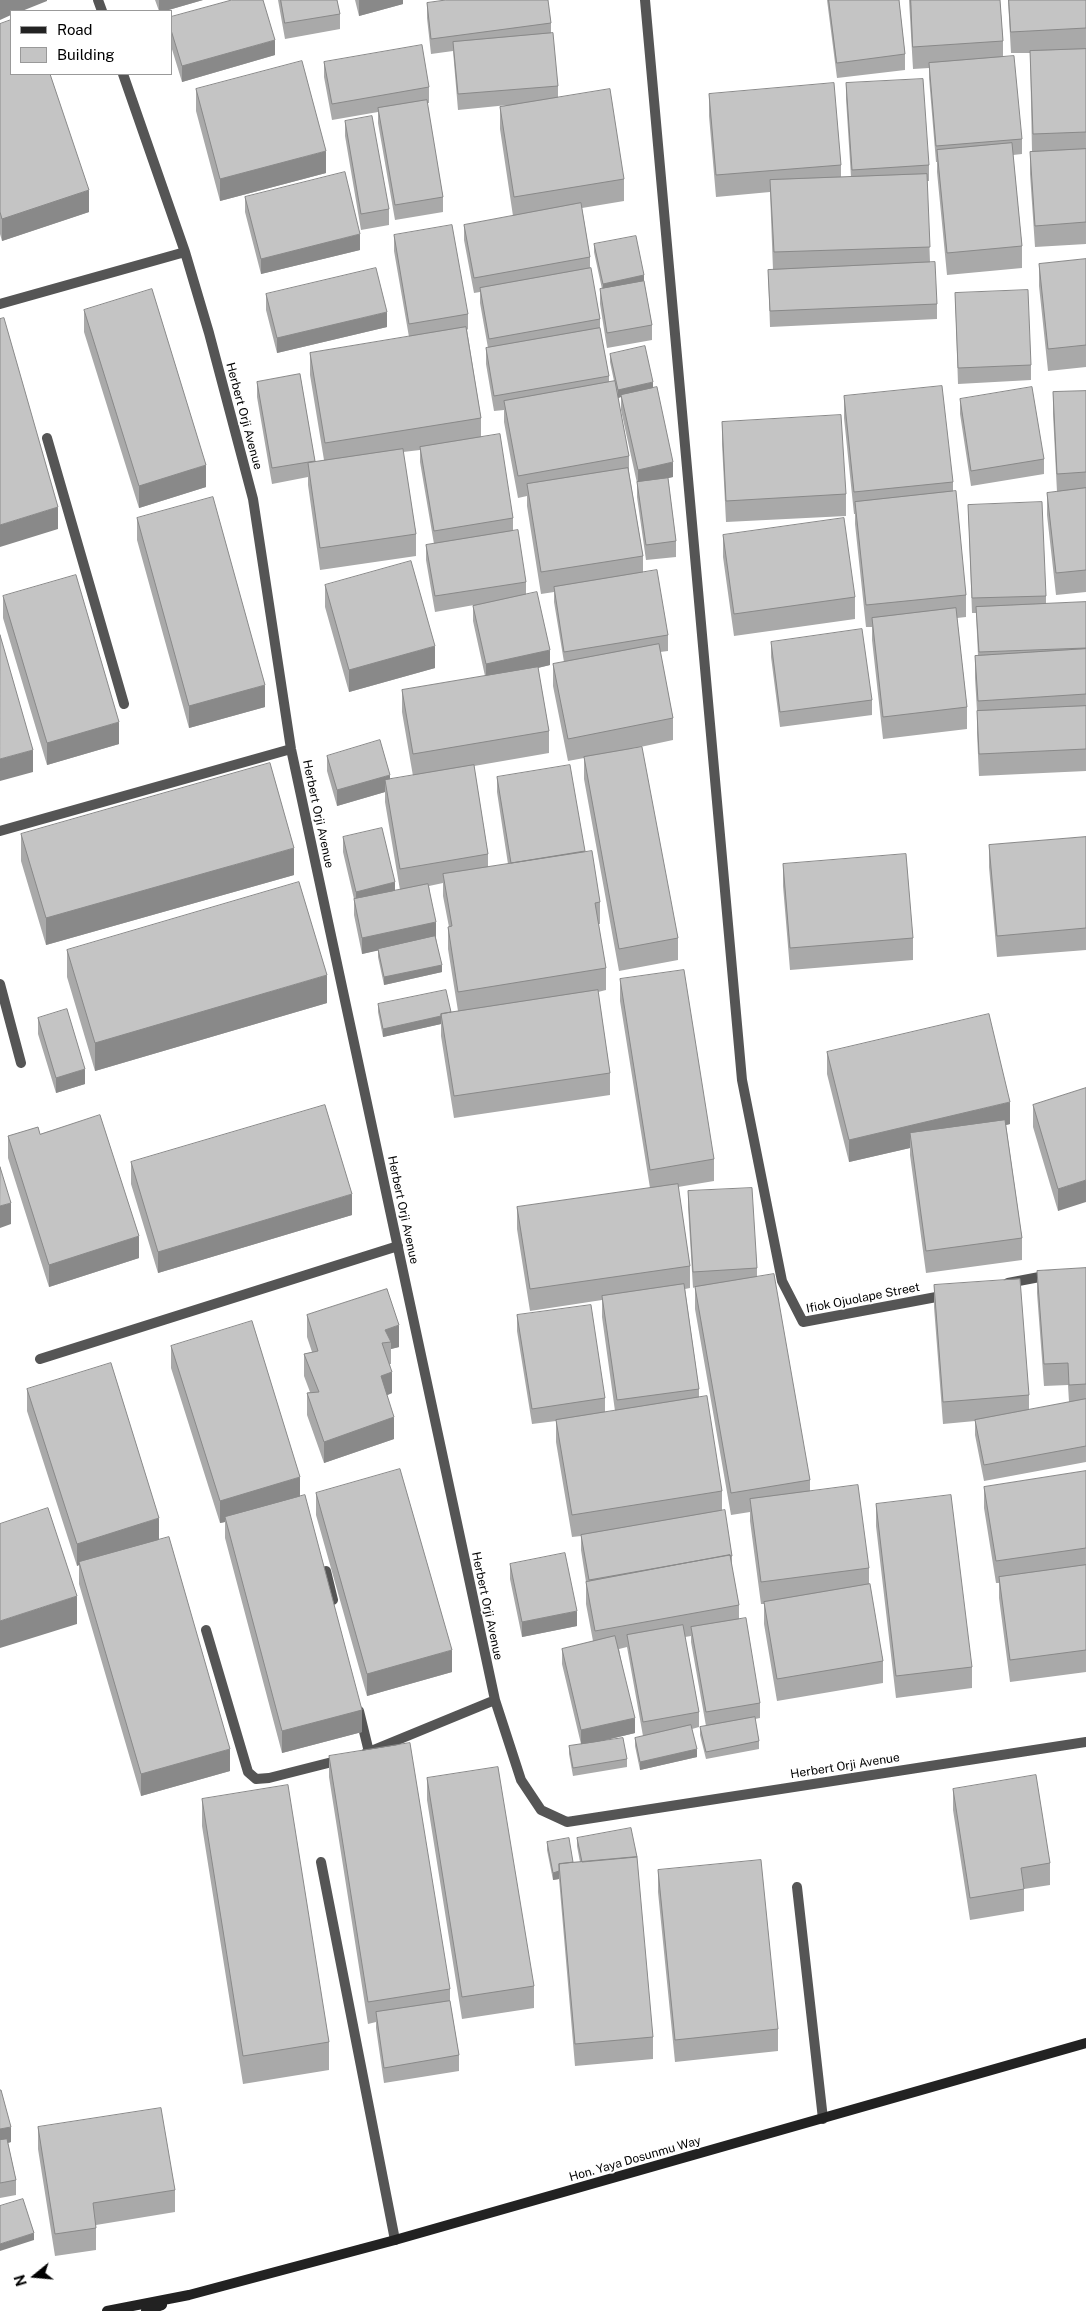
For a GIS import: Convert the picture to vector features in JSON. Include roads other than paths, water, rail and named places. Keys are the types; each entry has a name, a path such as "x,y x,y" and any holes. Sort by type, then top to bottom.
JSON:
{"main road":[{"name":"Hon. Yaya Dosunmu Way","path":"107,2311 189,2295 395,2240 1086,2043"},
{"name":"Hon. Yaya Dosunmu Way","path":"146,2311 189,2295"}],"street":[{"name":"Ifiok Ojuolape Street","path":"645,0 742,1080 782,1281 803,1322 956,1293"},
{"name":"Herbert Orji Avenue","path":"123,75 185,252 210,333 253,499 291,749 495,1700 521,1780 541,1810 567,1822 1086,1742"},
{"path":"0,304 185,252"},
{"path":"47,438 82,577 124,704"},
{"path":"0,832 291,749"},
{"path":"0,984 21,1063"},
{"path":"40,1359 398,1246"},
{"path":"995,1286 1060,1273"},
{"path":"326,1571 335,1609"},
{"path":"206,1630 248,1772 256,1779 270,1778 369,1752 495,1700"},
{"path":"358,1704 369,1752"},
{"path":"321,1862 395,2240"},
{"path":"797,1887 823,2119"}]}
